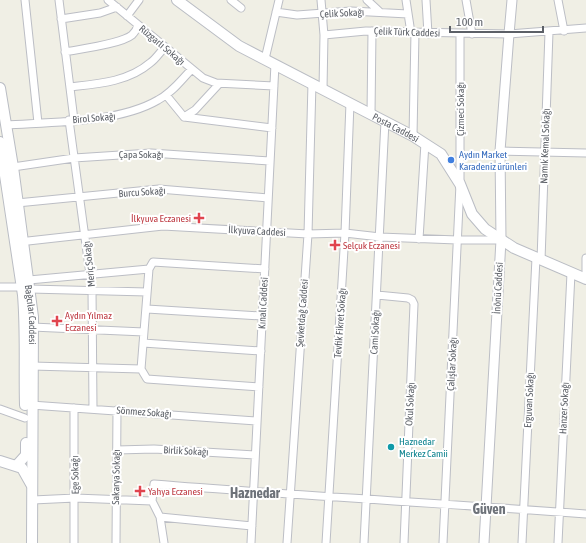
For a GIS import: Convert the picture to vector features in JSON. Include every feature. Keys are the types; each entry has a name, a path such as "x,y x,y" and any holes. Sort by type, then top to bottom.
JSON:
{"main road":[{"name":"Posta Caddesi","path":"177,0 239,46 425,143 441,154 460,184 472,214 485,229 514,248 586,279"},
{"path":"0,88 6,125 6,164 18,242 27,285 23,353 26,455 17,465"},
{"path":"0,142 16,203 18,242"},
{"name":"Bağcılar Caddesi","path":"27,285 32,327 32,543"},
{"path":"0,461 17,465 25,472 33,489"}],"street":[{"path":"25,0 38,123"},
{"name":"Meriç Sokağı","path":"59,0 70,87 74,158 92,289 93,409"},
{"name":"Rüzgarlı Sokağı","path":"108,0 203,78 219,84 274,86"},
{"path":"127,16 139,0"},
{"path":"231,0 240,8"},
{"path":"265,59 279,0"},
{"path":"320,0 324,35 323,89"},
{"path":"367,0 380,12"},
{"path":"406,0 413,33 413,136"},
{"path":"426,0 428,34"},
{"path":"466,0 472,34"},
{"name":"İnönü Caddesi","path":"484,543 501,240 500,151 512,0"},
{"path":"558,0 564,31"},
{"path":"61,19 100,13 117,7"},
{"name":"Çelik Sokağı","path":"276,12 297,15 351,11 408,14"},
{"path":"65,52 111,43 131,36 138,25"},
{"name":"Çelik Türk Caddesi","path":"324,35 372,31 428,34 509,34 564,31 586,28"},
{"path":"371,114 372,31"},
{"name":"Namık Kemal Sokağı","path":"539,259 545,152 549,32"},
{"name":"Çizmeci Sokağı","path":"460,34 460,184"},
{"path":"70,87 109,82 131,75 150,64 165,47"},
{"name":"Kınalı Caddesi","path":"251,543 275,64"},
{"name":"Birol Sokağı","path":"6,125 120,116 152,103 166,95 192,69"},
{"name":"Şevketdağ Caddesi","path":"287,543 289,495 308,234 312,83"},
{"path":"184,117 195,110 219,84"},
{"path":"166,95 184,117 272,128"},
{"name":"Tevfik Fikret Sokağı","path":"326,543 345,233 350,103"},
{"name":"Cami Sokağı","path":"364,543 385,121"},
{"path":"419,239 425,143"},
{"path":"500,151 586,153"},
{"name":"Çapa Sokağı","path":"6,164 151,152 270,162"},
{"name":"Çalışlar Sokağı","path":"443,543 460,184"},
{"name":"Burcu Sokağı","path":"16,203 80,198 159,189 268,198"},
{"name":"İlkyuva Caddesi","path":"18,242 163,226 308,234 345,233 419,239 501,240"},
{"path":"586,258 586,279"},
{"name":"Erguvan Sokağı","path":"522,543 539,259"},
{"path":"259,387 147,379 142,369 143,343 147,309 149,269 153,262 265,269"},
{"path":"0,287 27,285 90,275 149,269"},
{"name":"Hanzer Sokağı","path":"558,543 570,273"},
{"path":"27,285 147,292"},
{"name":"Okul Sokağı","path":"377,295 408,298 412,300 414,304 404,543"},
{"path":"147,309 262,316"},
{"path":"32,327 144,332"},
{"path":"143,343 260,351"},
{"path":"32,366 142,369"},
{"name":"Sönmez Sokağı","path":"31,405 257,421"},
{"name":"Ege Sokağı","path":"74,408 74,543"},
{"path":"0,409 25,418"},
{"name":"Sakarya Sokağı","path":"116,543 117,410"},
{"name":"Birlik Sokağı","path":"116,450 154,449 255,455"},
{"path":"164,543 160,517 152,501 154,484 253,493 485,506 586,514"},
{"path":"33,500 75,498 152,501"},
{"path":"160,517 252,526"}],"place":[{"name":"Aydın Market Karadeniz ürünleri","path":"451,160"},
{"name":"İlkyuva Eczanesi","path":"199,218"},
{"name":"Selçuk Eczanesi","path":"335,245"},
{"name":"Aydın Yılmaz Eczanesi","path":"57,321"},
{"name":"Haznedar Merkez Camii","path":"391,447"},
{"name":"Yahya Eczanesi","path":"140,491"}],"district":[{"name":"Haznedar","path":"255,493"},
{"name":"Güven","path":"489,509"}]}
